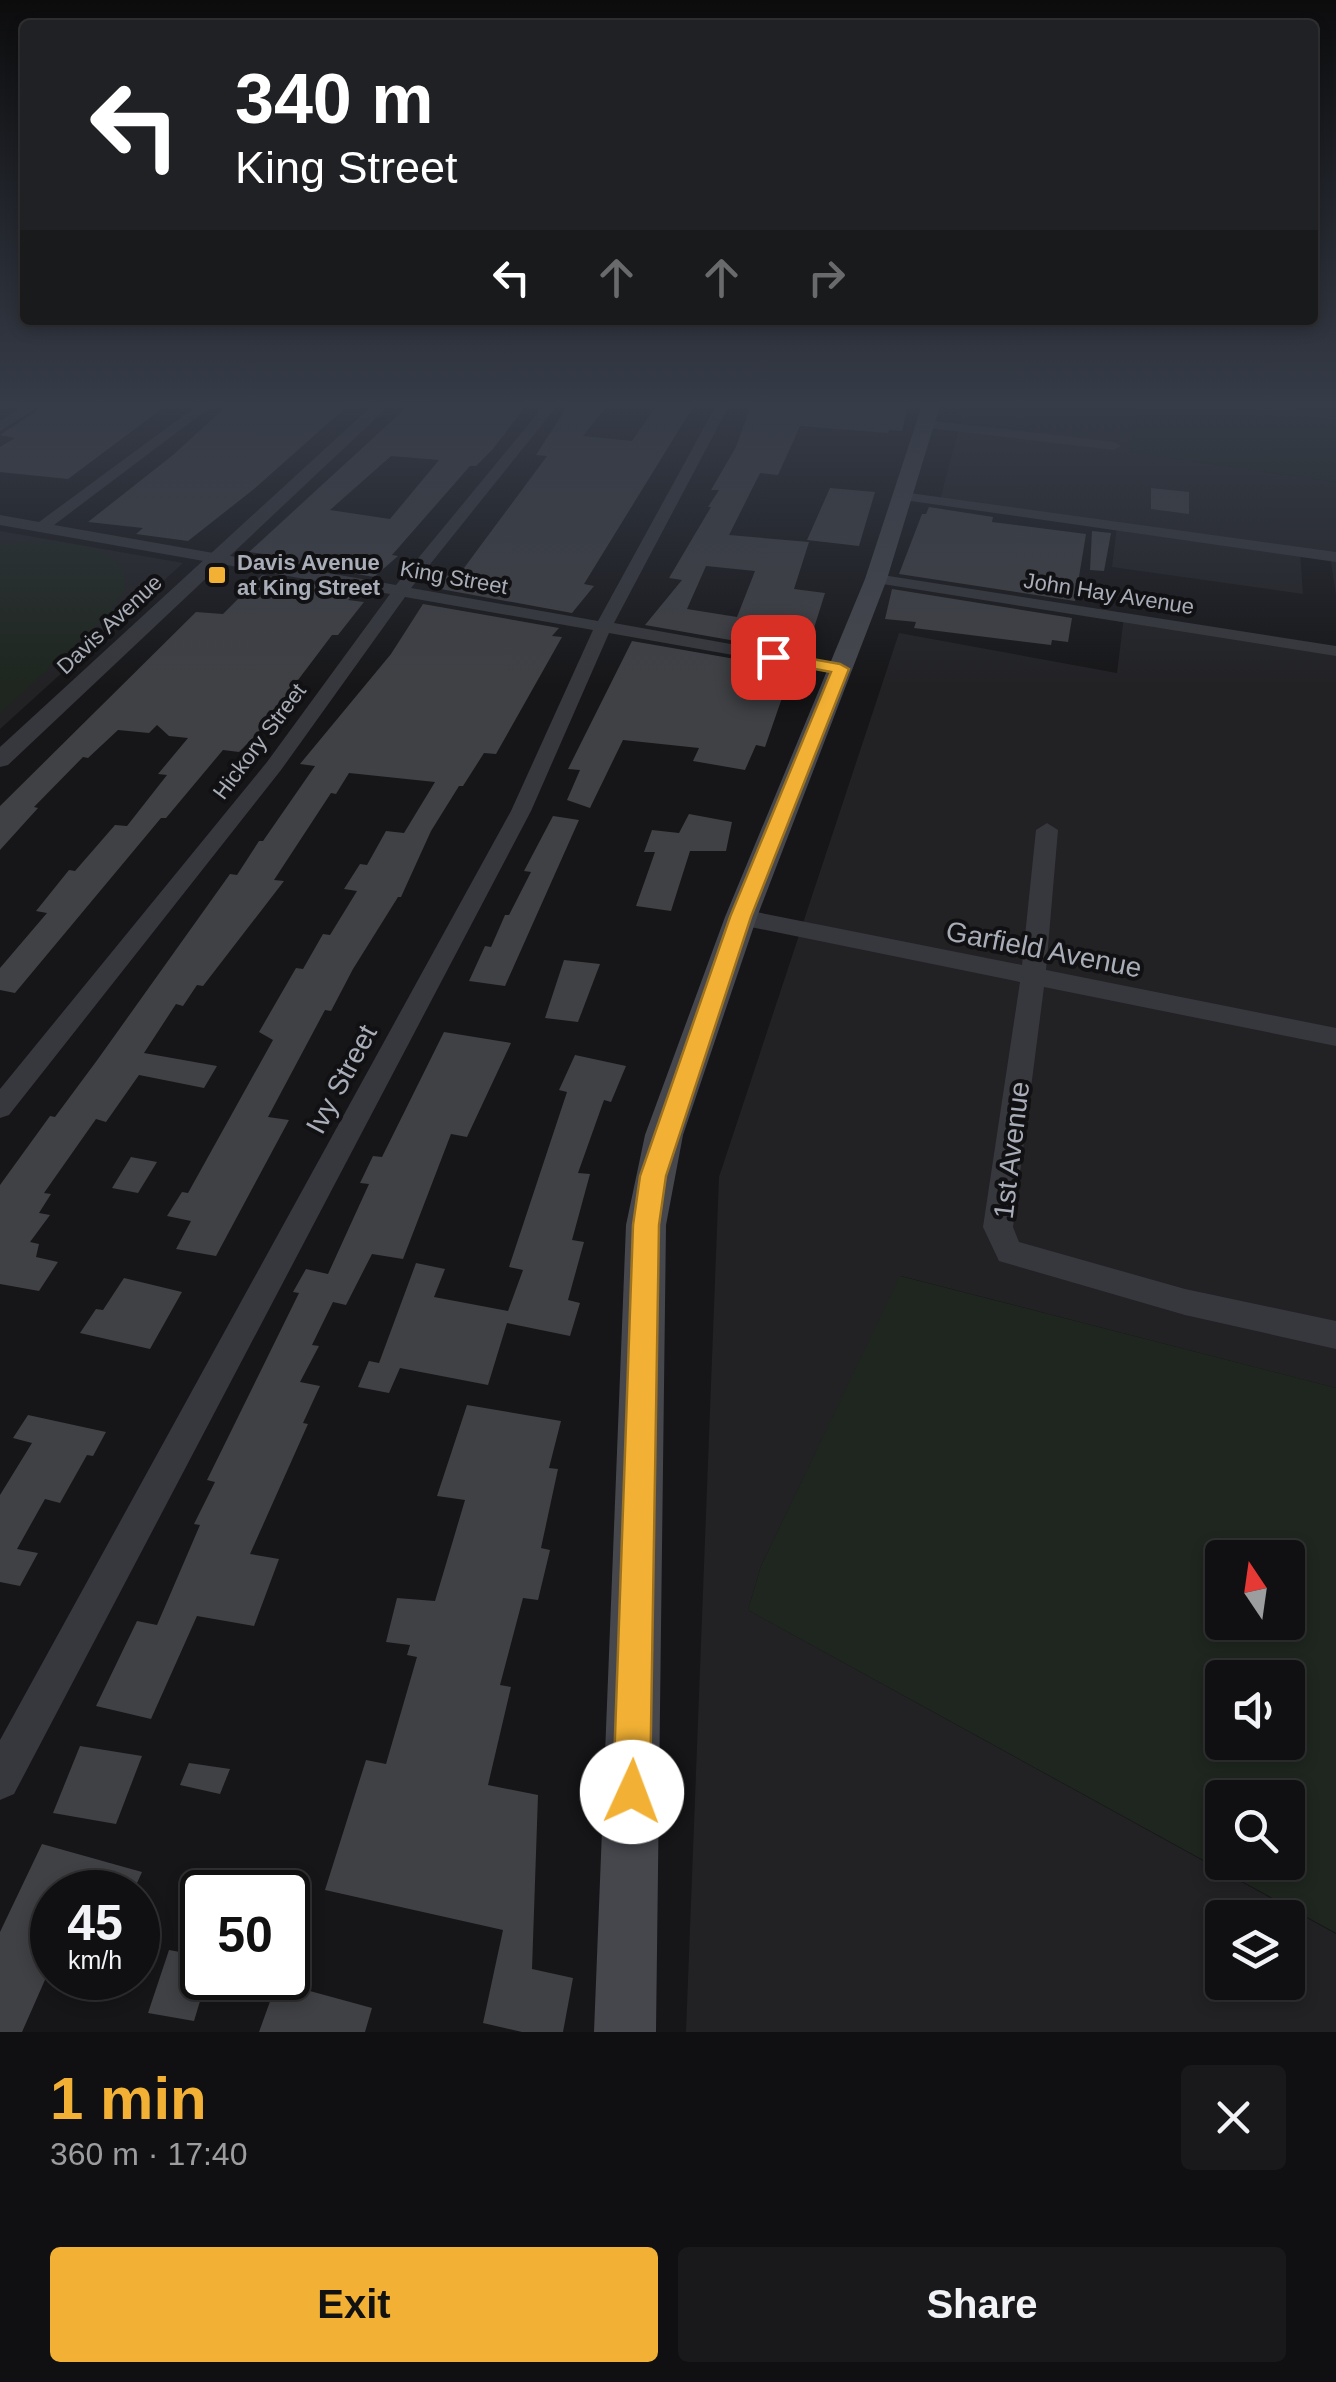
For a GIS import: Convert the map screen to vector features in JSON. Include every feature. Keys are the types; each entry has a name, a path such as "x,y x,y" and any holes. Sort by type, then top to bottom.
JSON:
{"main road":[{"path":"626,2032 646,1225 664,1134 741,917 876,579 902,497"}],"street":[{"path":"42,527 83,497"},
{"name":"Davis Avenue","path":"0,760 283,497"},
{"name":"Hickory Street","path":"0,1108 274,766 401,590 477,497"},
{"name":"Ivy Street","path":"0,1780 521,811 604,627 674,497"},
{"path":"908,497 1336,557"},
{"name":"King Street","path":"0,520 840,669"},
{"name":"John Hay Avenue","path":"876,579 1336,651"},
{"name":"1st Avenue","path":"1048,830 1033,978 998,1227 1009,1252 1186,1302 1336,1334"},
{"name":"Garfield Avenue","path":"741,917 1336,1036"}],"shaded area":[{"path":"941,497 1336,497 1336,595 1330,556 1300,551 1303,594 1112,567 1117,526 940,500"},
{"path":"0,531 183,563 0,729"},
{"path":"41,541 85,547 106,555 123,569 126,588 111,612 0,713 0,544"},
{"path":"1124,616 1336,648 1336,1388 901,1276 761,1566 748,1610 1205,1862 1205,1880 1238,1880 1274,1900 1205,1900 1205,2000 1305,2000 1305,1917 1336,1934 1336,2032 686,2032 719,1177 899,633 1117,673"},
{"path":"900,1276 1336,1388 1336,1933 1305,1916 1305,1900 1276,1900 1240,1880 1305,1880 1305,1780 1205,1780 1205,1861 748,1610 761,1566"}],"building":[{"path":"120,497 244,497 188,541 136,534 143,528 88,522"},
{"path":"309,497 345,497 330,510 390,519 408,497 443,497 392,555 398,556 374,577 249,552"},
{"path":"517,497 638,497 584,584 594,586 572,613 435,588 456,567 464,568"},
{"path":"715,497 748,497 729,535 809,542 794,589 825,593 809,644 801,644 798,652 645,625 682,580 669,578","holes":["706,566 755,571 737,617 687,609"]},
{"path":"826,497 874,497 859,546 807,540"},
{"path":"1151,497 1189,497 1189,514 1151,509"},
{"path":"929,507 993,517 992,522 1086,534 1075,601 899,574 922,514"},
{"path":"1092,531 1111,533 1104,571 1090,570"},
{"path":"262,575 357,592 348,600 364,602 338,635 332,635 258,733 239,752 223,750 15,993 0,990 0,968 47,913 36,911 69,870 75,871 115,825 127,826 167,775 158,774 188,738 169,736 157,725 149,733 118,730 88,758 83,757 34,807 38,808 0,850 0,806 196,612 223,614"},
{"path":"892,589 1072,618 1068,642 1052,640 1051,645 914,628 916,622 885,619"},
{"path":"423,604 559,628 552,636 562,637 496,754 484,753 463,786 459,786 431,831 401,897 353,969 331,1011 325,1010 268,1117 289,1120 216,1256 176,1249 191,1221 167,1216 182,1192 188,1193 273,1040 259,1032 296,968 303,969 323,934 330,935 357,891 344,889 360,864 367,865 386,831 404,833 435,782 349,773 336,794 331,793 274,880 284,881 203,986 197,985 183,1006 176,1004 144,1053 217,1066 204,1088 139,1075 106,1122 96,1119 44,1193 51,1194 39,1213 50,1215 30,1242 39,1244 36,1257 58,1262 39,1291 0,1284 0,1185 98,1059 230,874 237,875 259,841 263,841 315,766 300,764 391,654"},
{"path":"632,641 792,669 765,747 756,745 745,770 693,761 699,748 623,740 590,808 567,800 580,770 568,769"},
{"path":"689,814 732,822 726,851 690,851 671,911 636,906 655,852 644,852 652,830 679,833"},
{"path":"553,816 579,820 505,986 469,981 485,946 491,947 531,872 524,871"},
{"path":"564,960 600,964 578,1022 545,1018"},
{"path":"444,1032 511,1043 467,1137 451,1134 403,1259 372,1254 346,1305 333,1302 312,1345 319,1346 300,1382 320,1386 303,1423 308,1424 250,1554 279,1559 254,1626 197,1616 151,1719 96,1706 137,1621 157,1625 200,1525 194,1524 215,1482 207,1480 299,1293 293,1292 306,1269 328,1274 369,1184 360,1183 373,1156 382,1157"},
{"path":"575,1055 626,1066 611,1102 604,1100 578,1173 590,1174 572,1240 584,1242 568,1300 580,1303 570,1336 507,1323 488,1385 400,1368 389,1393 358,1387 369,1361 379,1363 416,1263 445,1269 434,1297 508,1311 523,1270 509,1267 567,1092 559,1090"},
{"path":"131,1157 157,1162 138,1193 112,1188"},
{"path":"124,1278 182,1292 150,1349 80,1333 96,1309 103,1310"},
{"path":"467,1405 561,1421 549,1468 558,1469 541,1548 550,1550 538,1600 523,1598 500,1685 511,1687 488,1785 538,1795 532,1969 573,1978 563,2032 522,2032 483,2023 503,1930 325,1890 366,1760 386,1764 417,1657 407,1655 410,1645 386,1642 397,1598 435,1601 465,1500 437,1496"},
{"path":"28,1415 106,1432 93,1456 87,1455 60,1503 45,1499 17,1549 38,1553 20,1586 0,1582 0,1495 32,1443 13,1438"},
{"path":"80,1746 142,1756 116,1824 53,1813"},
{"path":"189,1763 230,1769 220,1794 180,1785"},
{"path":"42,1844 135,1870 30,1870 30,2000 36,2000 22,2032 0,2032 0,1932"},
{"path":"169,1950 180,1952 180,2000 200,2000 194,2021 148,2013 152,2000 160,2000 160,1977"},
{"path":"310,1991 372,2008 365,2032 259,2032 271,2000 310,2000"}],"place":[{"name":"Davis Avenue at King Street","path":"217,575"}],"route":[{"path":"632,1792 646,1225 653,1176 664,1134 741,917 840,669 773,657"}]}
